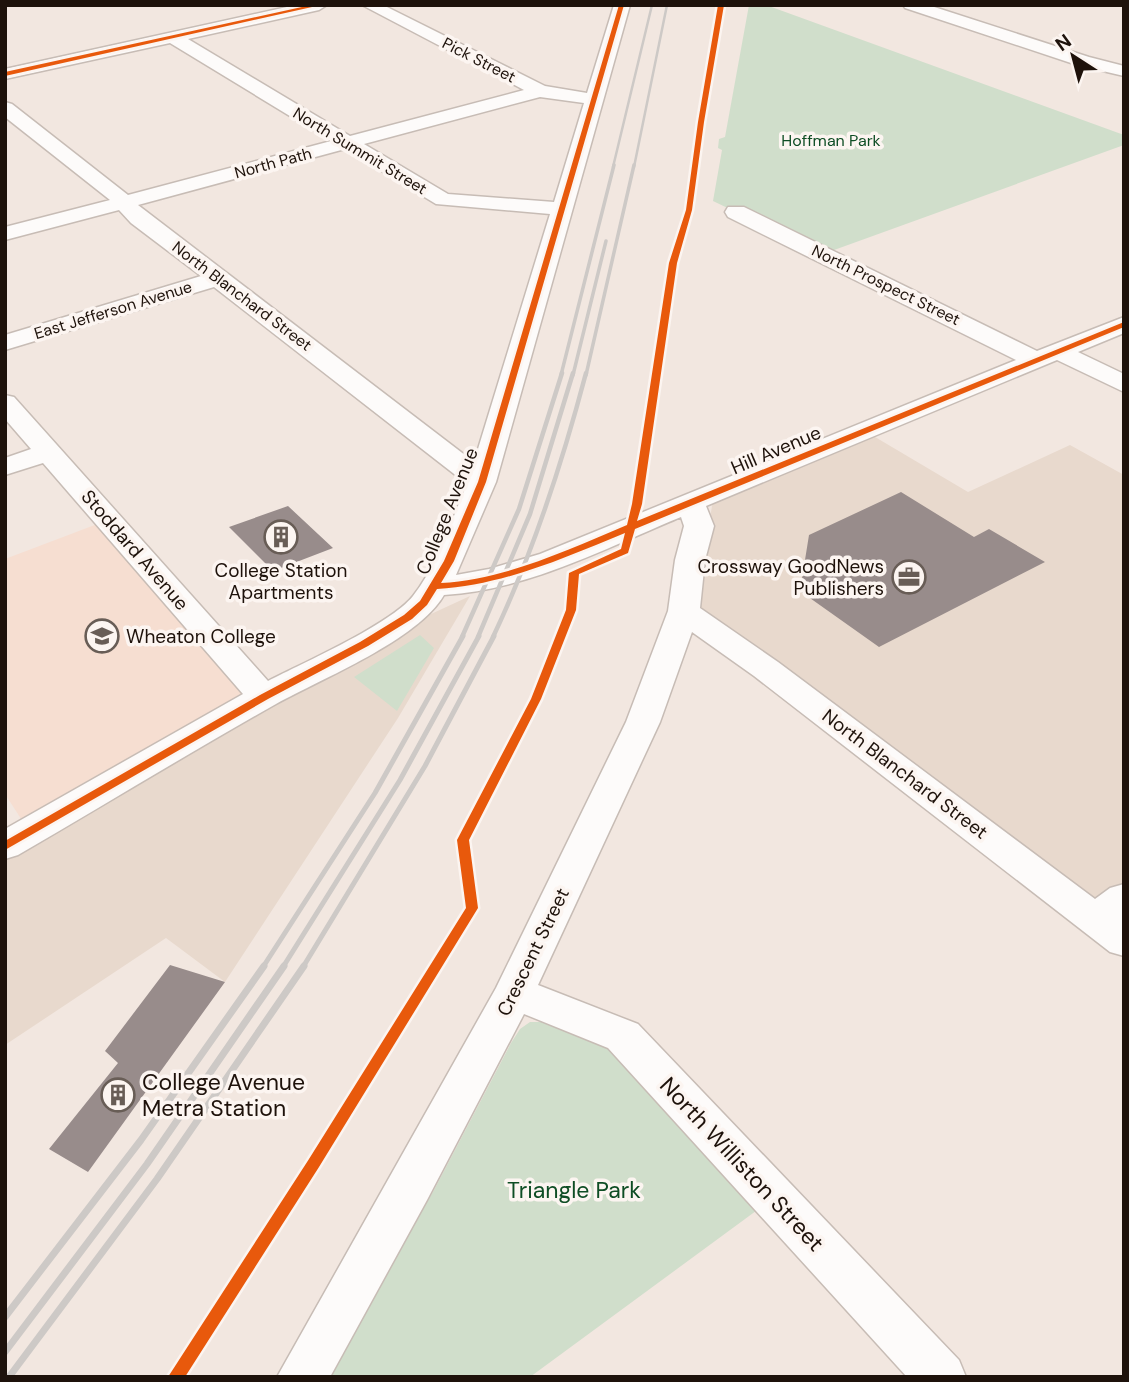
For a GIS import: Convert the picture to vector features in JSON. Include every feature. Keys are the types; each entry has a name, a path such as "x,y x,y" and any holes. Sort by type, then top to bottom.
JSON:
{"street":[{"path":"5,74 319,5"},
{"name":"Pick Street","path":"370,5 540,91 593,99"},
{"name":"College Avenue","path":"5,846 408,617 425,603 449,561 482,482 622,5"},
{"path":"911,5 1083,61 1124,71"},
{"name":"North Summit Street","path":"173,37 443,200 564,209"},
{"name":"North Path","path":"5,234 540,91"},
{"name":"North Blanchard Street","path":"5,107 112,190 139,218 482,482"},
{"name":"North Prospect Street","path":"736,212 1047,356 1124,384"},
{"name":"East Jefferson Avenue","path":"5,343 220,278"},
{"name":"Hill Avenue","path":"436,586 459,585 522,570 691,504 1124,324"},
{"name":"Stoddard Avenue","path":"5,403 264,697"},
{"path":"5,467 50,452"},
{"name":"Crescent Street","path":"302,1377 411,1186 514,993 643,722 684,611 690,560 699,526 691,504"},
{"name":"North Blanchard Street","path":"684,611 1114,920"},
{"name":"North Williston Street","path":"514,993 622,1036 941,1377"}],"shaded area":[{"path":"870,434 968,492 1070,445 1124,475 1124,886 1095,907 695,609 713,500"},
{"name":"Wheaton College","path":"100,523 252,695 27,828 5,794 5,559"},
{"path":"470,596 398,718 225,982 166,938 5,1045 5,861 403,627"}],"green space":[{"name":"Hoffman Park","path":"749,5 766,5 1124,135 1124,145 823,254 713,201 722,150 718,148 719,139 725,137"},
{"path":"420,635 434,648 397,711 354,677"},
{"name":"Triangle Park","path":"530,1022 547,1022 601,1041 760,1208 530,1377 325,1377 434,1190 511,1043 520,1029"}],"building":[{"name":"Crossway GoodNews Publishers","path":"901,492 974,537 989,529 1045,562 879,647 800,591 809,535"},
{"name":"College Station Apartments","path":"288,506 333,548 273,571 229,527"},
{"name":"College Avenue Metra Station","path":"170,965 225,982 88,1172 49,1149 118,1063 105,1051"}],"railway":[{"path":"613,167 652,5"},
{"path":"634,167 667,5"},
{"path":"561,375 614,165"},
{"path":"586,375 634,165"},
{"path":"573,375 606,241"},
{"path":"462,637 519,509 562,373"},
{"path":"478,637 530,514 573,373"},
{"path":"493,637 546,508 586,373"},
{"path":"263,967 375,793 463,636"},
{"path":"283,967 400,780 479,636"},
{"path":"303,967 425,766 494,636"},
{"path":"5,1317 141,1140 264,966"},
{"path":"5,1352 147,1164 284,966"},
{"path":"9,1377 157,1179 304,966"}],"cycle path":[{"path":"5,74 319,5"},
{"path":"5,846 264,697 364,644 408,617 424,603 449,561 482,482 622,5"},
{"path":"176,1377 314,1163 472,908 463,840 536,699 571,610 574,573 625,551 637,504 673,263 689,210 721,5"},
{"path":"436,586 480,581 551,560 1124,324"}],"place":[{"name":"College Station Apartments","path":"281,537"},
{"name":"Crossway GoodNews Publishers","path":"909,577"},
{"name":"Wheaton College","path":"102,636"},
{"name":"College Avenue Metra Station","path":"118,1095"}]}
